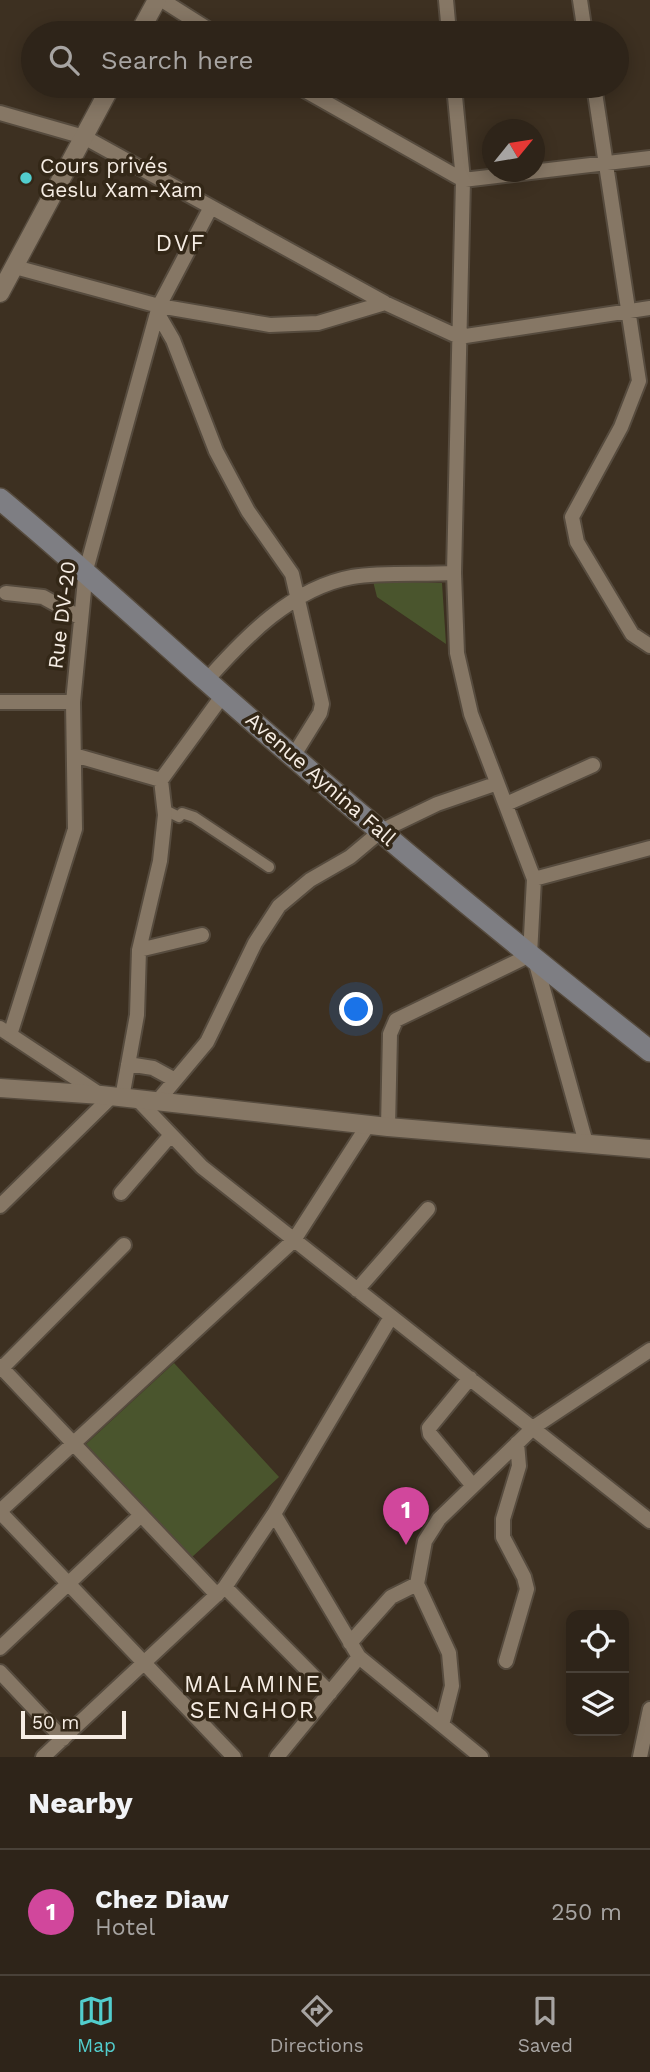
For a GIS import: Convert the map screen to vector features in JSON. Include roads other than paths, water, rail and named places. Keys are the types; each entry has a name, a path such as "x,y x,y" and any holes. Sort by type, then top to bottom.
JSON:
{"main road":[{"name":"Avenue Aynina Fall","path":"0,499 86,570 206,681 381,831 532,958 650,1051"}],"street":[{"path":"146,21 157,0"},
{"path":"162,0 195,21"},
{"path":"446,0 449,21"},
{"path":"580,0 583,21"},
{"path":"0,293 105,98"},
{"path":"318,98 463,180 650,158"},
{"path":"455,98 463,180 454,573 457,653 471,714 495,784 506,804 534,879 532,958 586,1143"},
{"path":"596,98 639,381 621,426 572,517 572,525 577,542 632,635 650,646"},
{"path":"0,113 84,137 385,303 459,337 650,308"},
{"name":"Rue DV-20","path":"5,1032 75,830 73,702 86,570 158,310 211,206"},
{"path":"15,267 158,310 270,325 318,323 385,303"},
{"path":"158,310 216,451 248,511 292,574 322,704 320,713 294,755"},
{"path":"206,681 250,633 299,597 353,577 454,573"},
{"path":"6,593 43,597 81,618"},
{"path":"0,1206 118,1097 128,1064 137,1015 139,950 160,861 165,810 161,780 223,695"},
{"path":"0,702 73,702"},
{"path":"74,755 161,780"},
{"path":"506,804 593,765"},
{"path":"156,1103 207,1042 255,943 279,906 310,880 350,857 381,831 437,804 495,784"},
{"path":"165,810 179,817 182,813 194,817 269,867"},
{"path":"534,879 650,848"},
{"path":"139,950 202,935"},
{"path":"388,1127 390,1034 397,1020 532,958"},
{"path":"5,1032 118,1097 170,1136 202,1167 650,1521"},
{"path":"128,1064 153,1068 175,1080"},
{"path":"0,1088 118,1097 388,1127 650,1149"},
{"path":"233,1757 0,1512 72,1442 294,1240 368,1125"},
{"path":"121,1194 170,1136"},
{"path":"358,1290 428,1209"},
{"path":"124,1245 1,1368 141,1515 330,1693"},
{"path":"43,1757 221,1591 274,1514 391,1317"},
{"path":"442,1725 452,1686 449,1653 416,1584 425,1541 439,1518 534,1427 650,1350"},
{"path":"470,1378 429,1428 430,1434 472,1486"},
{"path":"506,1661 527,1590 524,1577 503,1537 503,1518 519,1466 517,1444"},
{"path":"274,1514 359,1657 481,1757"},
{"path":"0,1648 141,1515"},
{"path":"350,1643 391,1597 416,1584"},
{"path":"277,1757 359,1657"},
{"path":"0,1672 63,1739"},
{"path":"640,1757 650,1709"}],"place":[{"name":"Cours privés Geslu Xam-Xam","path":"26,178"},
{"name":"Chez Diaw","path":"406,1545"}],"district":[{"name":"DVF","path":"181,243"},
{"name":"MALAMINE SENGHOR","path":"253,1697"}]}
